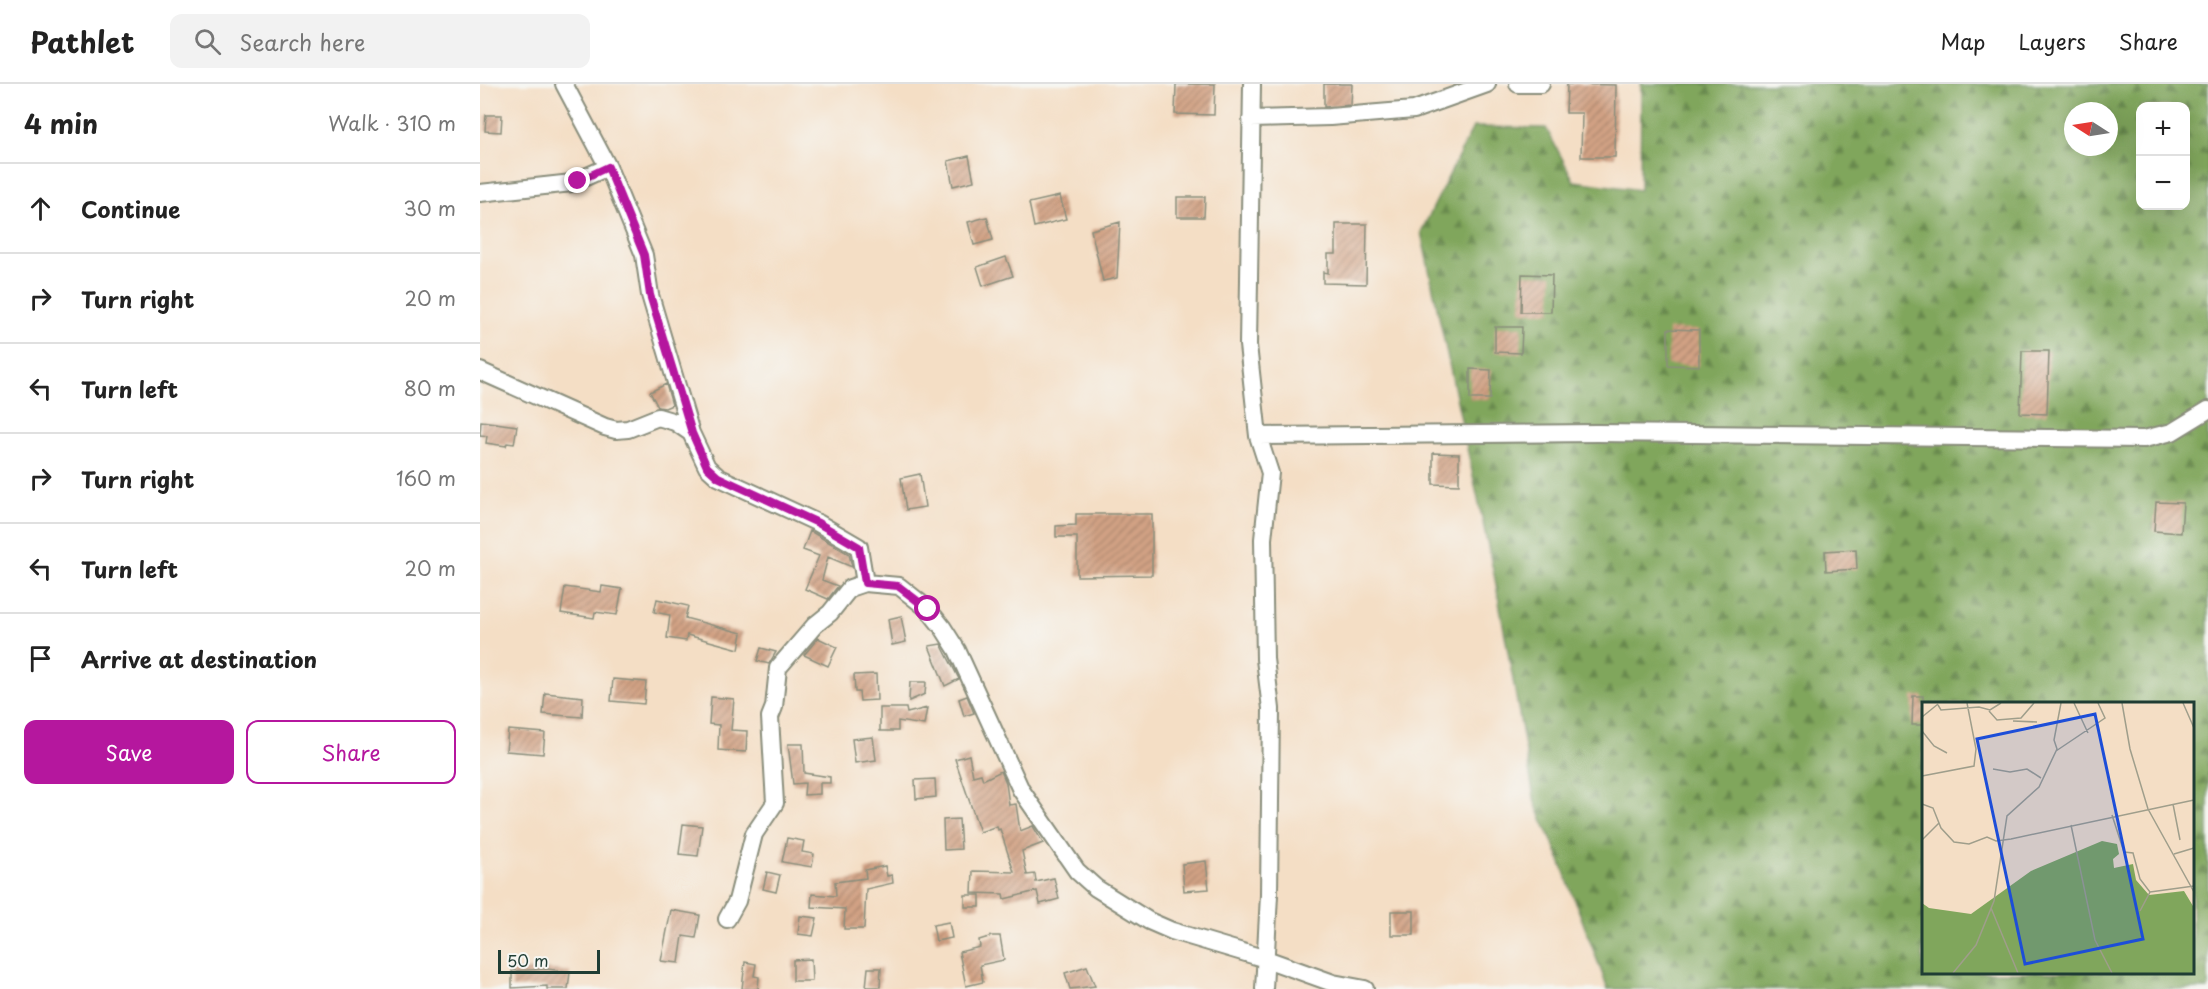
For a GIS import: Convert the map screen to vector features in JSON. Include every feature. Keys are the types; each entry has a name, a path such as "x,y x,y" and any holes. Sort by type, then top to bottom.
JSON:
{"street":[{"path":"564,84 608,167 644,255 650,295 692,433 707,467 718,477 818,523 859,547 865,583"},
{"path":"1252,84 1248,345 1258,436 1270,473 1263,538 1265,659 1271,709 1264,989"},
{"path":"1251,119 1330,117 1414,110 1487,84"},
{"path":"1518,84 1541,84"},
{"path":"480,193 572,183 608,167"},
{"path":"480,371 605,427 616,430 628,429 658,417 675,422 692,433"},
{"path":"1258,436 1597,433 2144,439 2172,432 2208,410"},
{"path":"727,919 737,902 754,834 775,803 770,717 774,707 778,668 815,625 824,620 850,588 865,583 898,586 928,609 957,650 1021,790 1077,871 1121,904 1149,921 1173,931 1266,959 1332,983 1365,989"}],"green space":[{"path":"1641,84 2208,84 2208,989 1608,989 1556,850 1535,803 1495,579 1421,232 1473,127 1546,128 1574,181 1640,190"}],"building":[{"path":"1176,84 1215,84 1214,115 1175,114"},
{"path":"1324,84 1352,84 1351,105 1324,107"},
{"path":"1567,84 1616,85 1615,157 1581,157 1582,113 1566,113"},
{"path":"486,115 502,115 501,132 485,131"},
{"path":"969,156 974,181 953,186 948,161"},
{"path":"1060,196 1066,219 1034,227 1029,203"},
{"path":"1177,197 1205,197 1204,217 1177,217"},
{"path":"987,217 993,240 974,245 968,222"},
{"path":"1120,222 1117,278 1103,281 1091,230"},
{"path":"1336,224 1367,224 1366,284 1323,283 1323,272 1328,273 1328,254 1336,254"},
{"path":"1006,257 1013,276 983,286 977,267"},
{"path":"1522,274 1552,275 1551,312 1521,312"},
{"path":"1495,327 1522,327 1521,353 1495,352"},
{"path":"1668,329 1699,330 1699,366 1668,365"},
{"path":"2022,351 2049,351 2047,414 2020,413"},
{"path":"1470,369 1491,370 1490,399 1470,399"},
{"path":"666,384 672,405 665,408 658,407 650,392"},
{"path":"481,421 517,426 514,444 507,443 506,446 486,443 487,436 480,435"},
{"path":"1433,453 1459,454 1459,485 1433,484"},
{"path":"920,474 925,507 906,510 901,478"},
{"path":"2156,502 2183,503 2181,533 2154,531"},
{"path":"1076,514 1152,514 1152,575 1077,576 1077,537 1056,537 1056,526 1076,525"},
{"path":"810,531 849,554 852,567 828,557 822,580 838,586 828,599 805,589 819,556 803,550"},
{"path":"1856,549 1857,569 1826,571 1825,551"},
{"path":"602,586 622,589 617,615 595,612 594,618 561,613 565,587 601,592"},
{"path":"657,599 688,606 685,618 742,633 739,649 687,635 686,641 667,638 670,615 654,612"},
{"path":"901,616 906,642 892,645 888,619"},
{"path":"818,638 837,647 828,666 804,655"},
{"path":"941,644 959,679 945,686 929,646"},
{"path":"761,648 776,652 769,664 757,661"},
{"path":"876,674 877,700 860,701 859,692 855,692 854,675"},
{"path":"613,679 646,682 644,704 611,701"},
{"path":"910,682 926,682 925,694 909,701"},
{"path":"545,693 583,697 582,717 543,714"},
{"path":"967,696 974,713 964,716 959,699"},
{"path":"1913,696 1923,696 1922,725 1912,725"},
{"path":"711,697 734,699 731,730 747,731 746,752 718,750 719,725 709,724"},
{"path":"880,708 906,708 907,713 927,708 924,725 898,721 898,731 880,731"},
{"path":"508,730 545,733 543,754 506,751"},
{"path":"873,737 876,760 855,763 852,739"},
{"path":"788,744 803,744 804,773 830,777 830,783 820,783 820,794 804,795 805,783 793,784"},
{"path":"969,755 973,776 981,774 983,780 1001,771 1006,783 1009,805 1016,804 1020,831 1033,826 1043,843 1022,851 1027,875 1035,874 1036,882 1054,878 1059,899 1040,904 1037,891 1004,899 1003,894 972,893 973,871 1014,872 1000,829 998,830 997,826 980,832 955,759"},
{"path":"935,779 936,797 916,799 915,780"},
{"path":"959,819 961,849 944,850 943,820"},
{"path":"683,824 702,826 698,856 679,854"},
{"path":"787,838 804,841 802,852 814,854 812,867 782,862"},
{"path":"1206,861 1209,889 1184,891 1182,864"},
{"path":"885,866 887,876 892,875 893,883 866,889 864,929 844,929 845,909 811,907 812,894 836,896 835,882 866,878 865,870"},
{"path":"767,872 780,875 776,892 763,889"},
{"path":"965,895 980,895 980,907 965,907"},
{"path":"671,910 700,915 696,938 683,936 679,963 661,961"},
{"path":"1391,911 1414,911 1414,935 1391,935"},
{"path":"800,916 817,918 813,936 798,934"},
{"path":"949,922 952,938 936,941 933,925"},
{"path":"1000,936 1004,960 980,965 983,982 966,986 959,952 980,947 979,940"},
{"path":"811,959 812,981 793,981 793,960"},
{"path":"745,962 756,964 754,976 759,977 758,989 742,989"},
{"path":"1087,966 1095,986 1070,989 1065,973"},
{"path":"868,968 881,968 880,987 866,987"},
{"path":"547,969 570,972 568,989 547,989 547,986 512,988 512,971"}],"route":[{"path":"578,181 608,167 644,255 650,295 699,455 707,467 718,477 831,529 859,547 865,583 898,586 928,609"}]}
